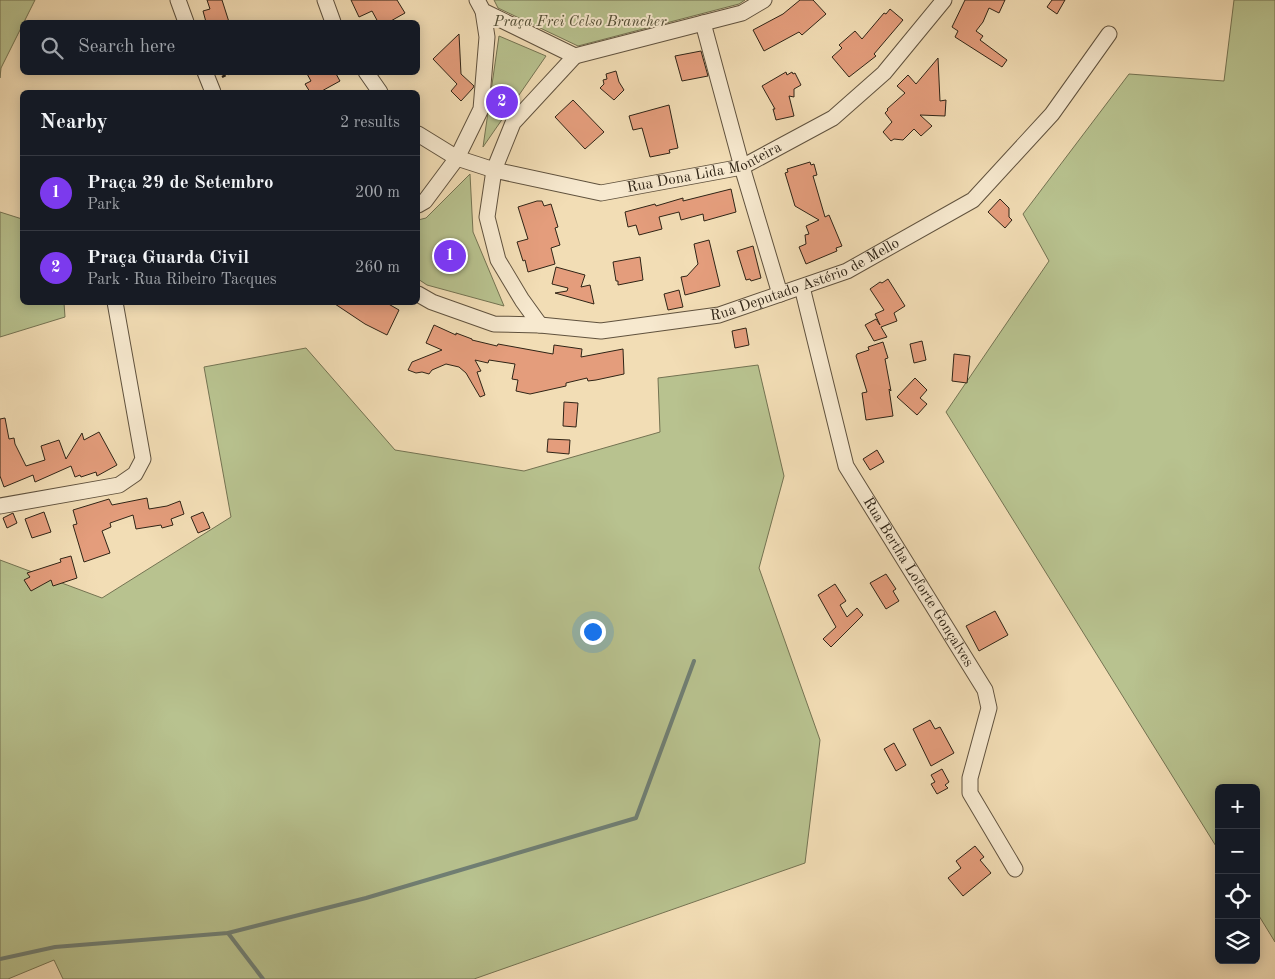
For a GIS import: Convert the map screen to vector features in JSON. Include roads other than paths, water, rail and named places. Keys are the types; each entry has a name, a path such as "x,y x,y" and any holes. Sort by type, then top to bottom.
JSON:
{"street":[{"path":"178,0 185,20"},
{"path":"325,0 332,20"},
{"path":"540,325 498,260 487,217 494,170 513,123 574,56 742,13 764,0"},
{"name":"Rua Dona Lida Monteira","path":"420,135 458,158 494,170 601,193 742,167 833,118 884,73 944,0"},
{"path":"480,6 574,56"},
{"path":"420,203 425,201 458,158 481,109 487,37 480,6"},
{"path":"703,23 742,167 780,294"},
{"name":"Rua Deputado Astério de Mello","path":"420,295 432,302 494,324 540,325 600,331 719,315 847,271 973,200 1052,114 1109,34"},
{"path":"206,75 212,90"},
{"path":"368,75 379,90"},
{"name":"Rua Bertha Loforte Gonçalves","path":"802,287 846,466 985,690 989,708 970,778 970,794 1015,869"},
{"path":"0,506 119,485 135,474 143,459 116,305"}],"waterway":[{"path":"0,959 55,947 228,933 366,898 636,818 694,661"},
{"path":"228,933 263,979"}],"place":[{"name":"Praça Guarda Civil","path":"502,102"},
{"name":"Praça 29 de Setembro","path":"450,256"}],"park label":[{"name":"Praça Frei Celso Brancher","path":"580,22"}]}
